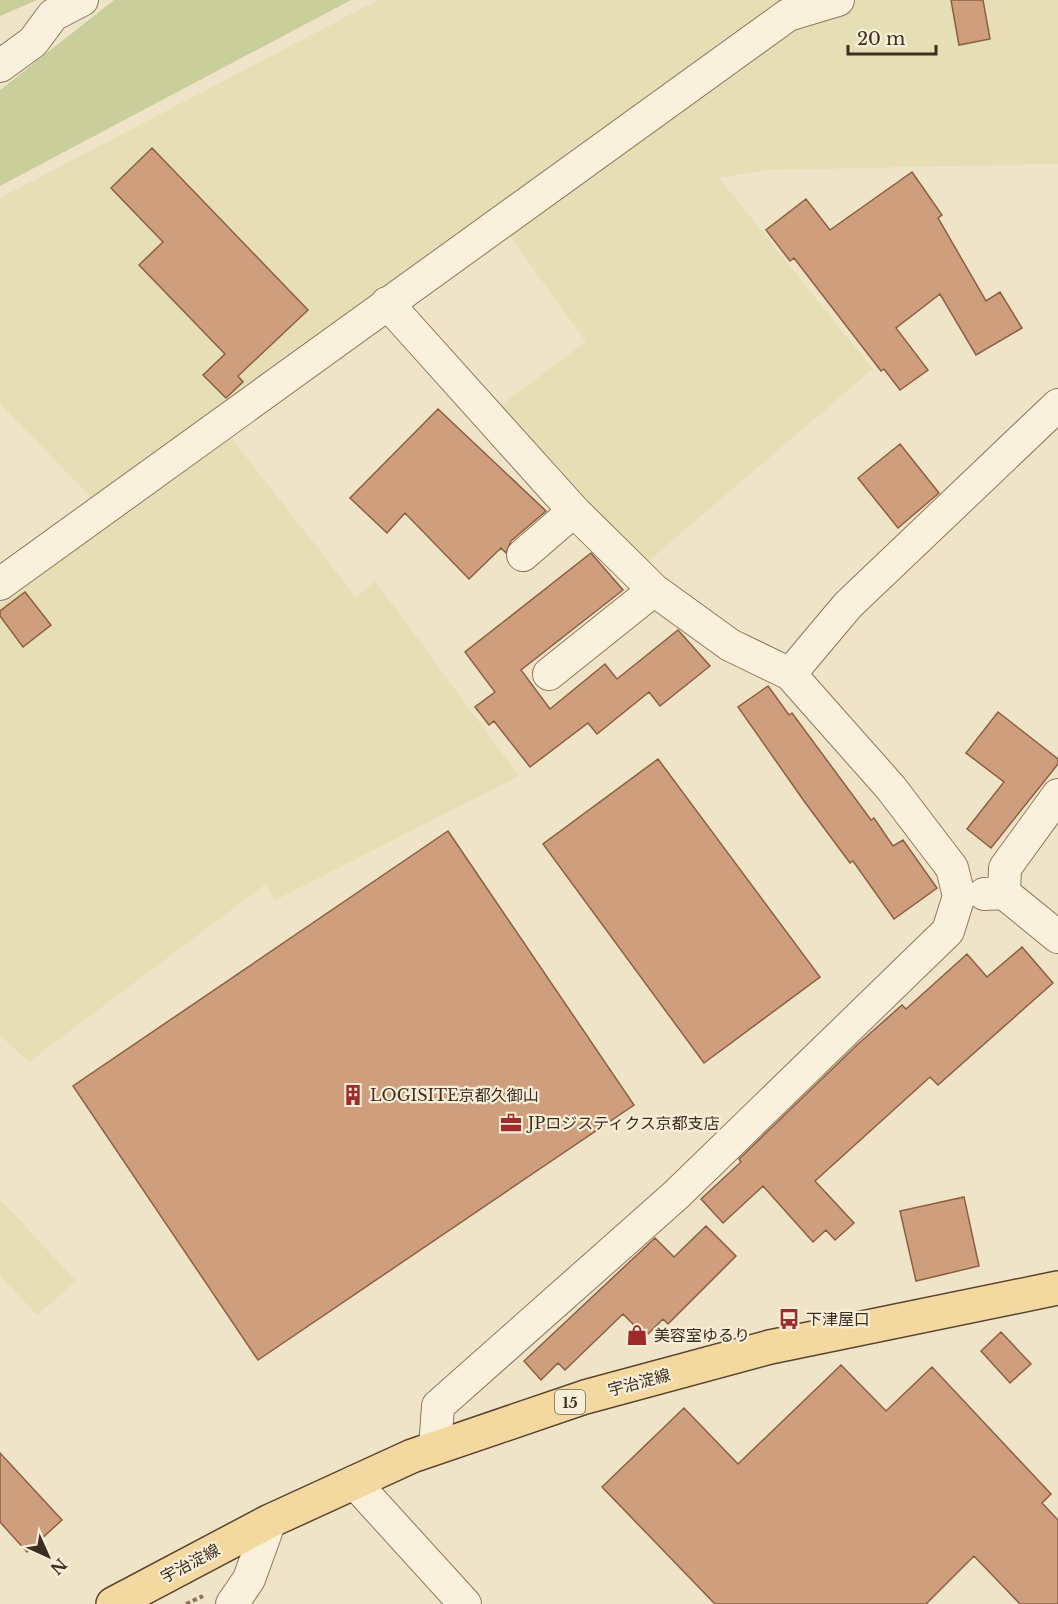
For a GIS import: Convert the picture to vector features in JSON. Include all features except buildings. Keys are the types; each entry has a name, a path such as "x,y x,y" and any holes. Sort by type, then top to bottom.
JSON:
{"main road":[{"name":"宇治淀線","path":"113,1604 270,1521 354,1482 435,1448 585,1397 770,1347 1058,1288"}],"street":[{"path":"0,66 33,42 52,15 82,0"},
{"path":"0,584 788,15 838,0"},
{"path":"387,303 574,511 654,590 730,645 790,674 891,788 952,868 959,896 948,931 676,1195 438,1406 435,1448"},
{"path":"790,674 848,605 1053,419"},
{"path":"523,555 574,511"},
{"path":"549,674 654,590"},
{"path":"1004,893 1005,868 1058,795"},
{"path":"959,896 1004,893 1058,937"},
{"path":"354,1482 465,1604"},
{"path":"232,1604 249,1579 270,1521"}],"shaded area":[{"path":"378,0 787,0 97,503 0,404 0,198"},
{"path":"859,0 1058,0 1058,164 765,170 719,178 873,369 640,568 491,413 586,342 507,232 804,15"},
{"path":"229,435 356,597 375,581 519,776 274,901 266,884 29,1062 0,1035 0,605"},
{"path":"0,1199 76,1281 37,1315 0,1276"}],"green space":[{"path":"0,0 37,0 0,16"},
{"path":"114,0 351,0 0,186 0,90"}],"place":[{"name":"LOGISITE京都久御山","path":"353,1095"},
{"name":"JPロジスティクス京都支店","path":"511,1123"},
{"name":"下津屋口","path":"789,1319"},
{"name":"美容室ゆるり","path":"637,1335"}]}
